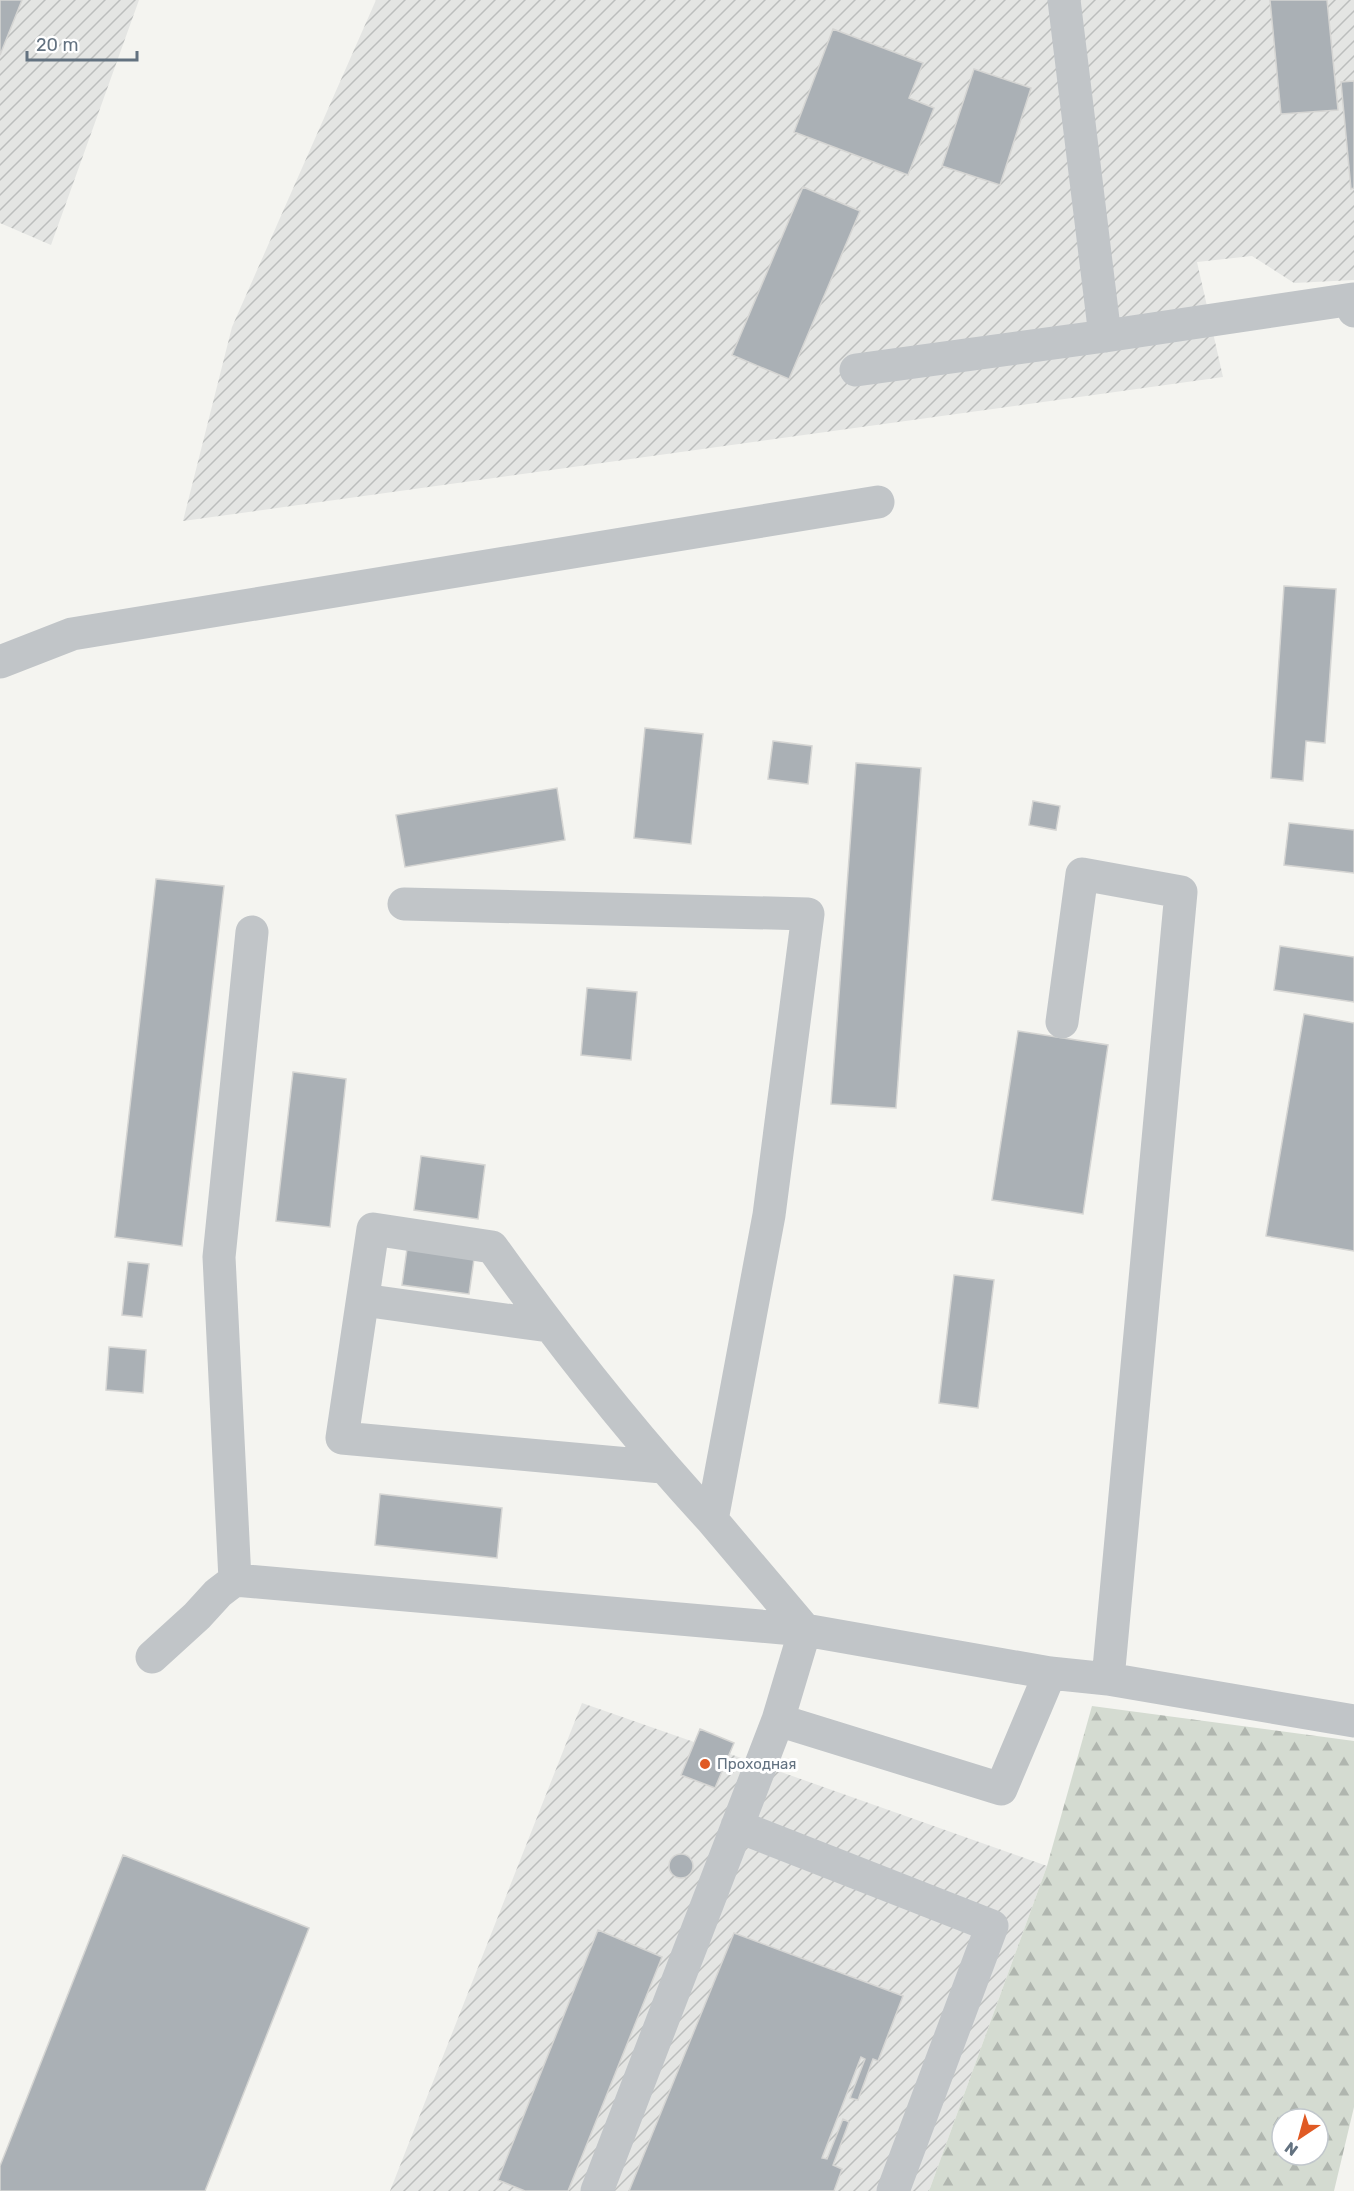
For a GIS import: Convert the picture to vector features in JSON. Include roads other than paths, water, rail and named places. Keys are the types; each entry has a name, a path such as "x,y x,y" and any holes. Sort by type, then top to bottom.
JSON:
{"street":[{"path":"1064,0 1105,336"},
{"path":"856,370 1353,299 1354,311"},
{"path":"0,662 72,634 878,502"},
{"path":"1062,1023 1082,874 1181,892 1108,1679"},
{"path":"404,904 807,914 769,1215 712,1520"},
{"path":"235,1580 219,1257 252,932"},
{"path":"662,1467 342,1438 373,1229 492,1247 549,1326 662,1467 712,1520 805,1629"},
{"path":"363,1300 549,1326"},
{"path":"152,1657 197,1616 218,1593 235,1580 805,1629 1050,1673 1108,1679 1354,1721"},
{"path":"597,2191 778,1720 805,1629"},
{"path":"778,1720 1001,1789 1050,1673"},
{"path":"737,1826 992,1926 893,2191"}],"place":[{"name":"Проходная","path":"705,1764"}]}
